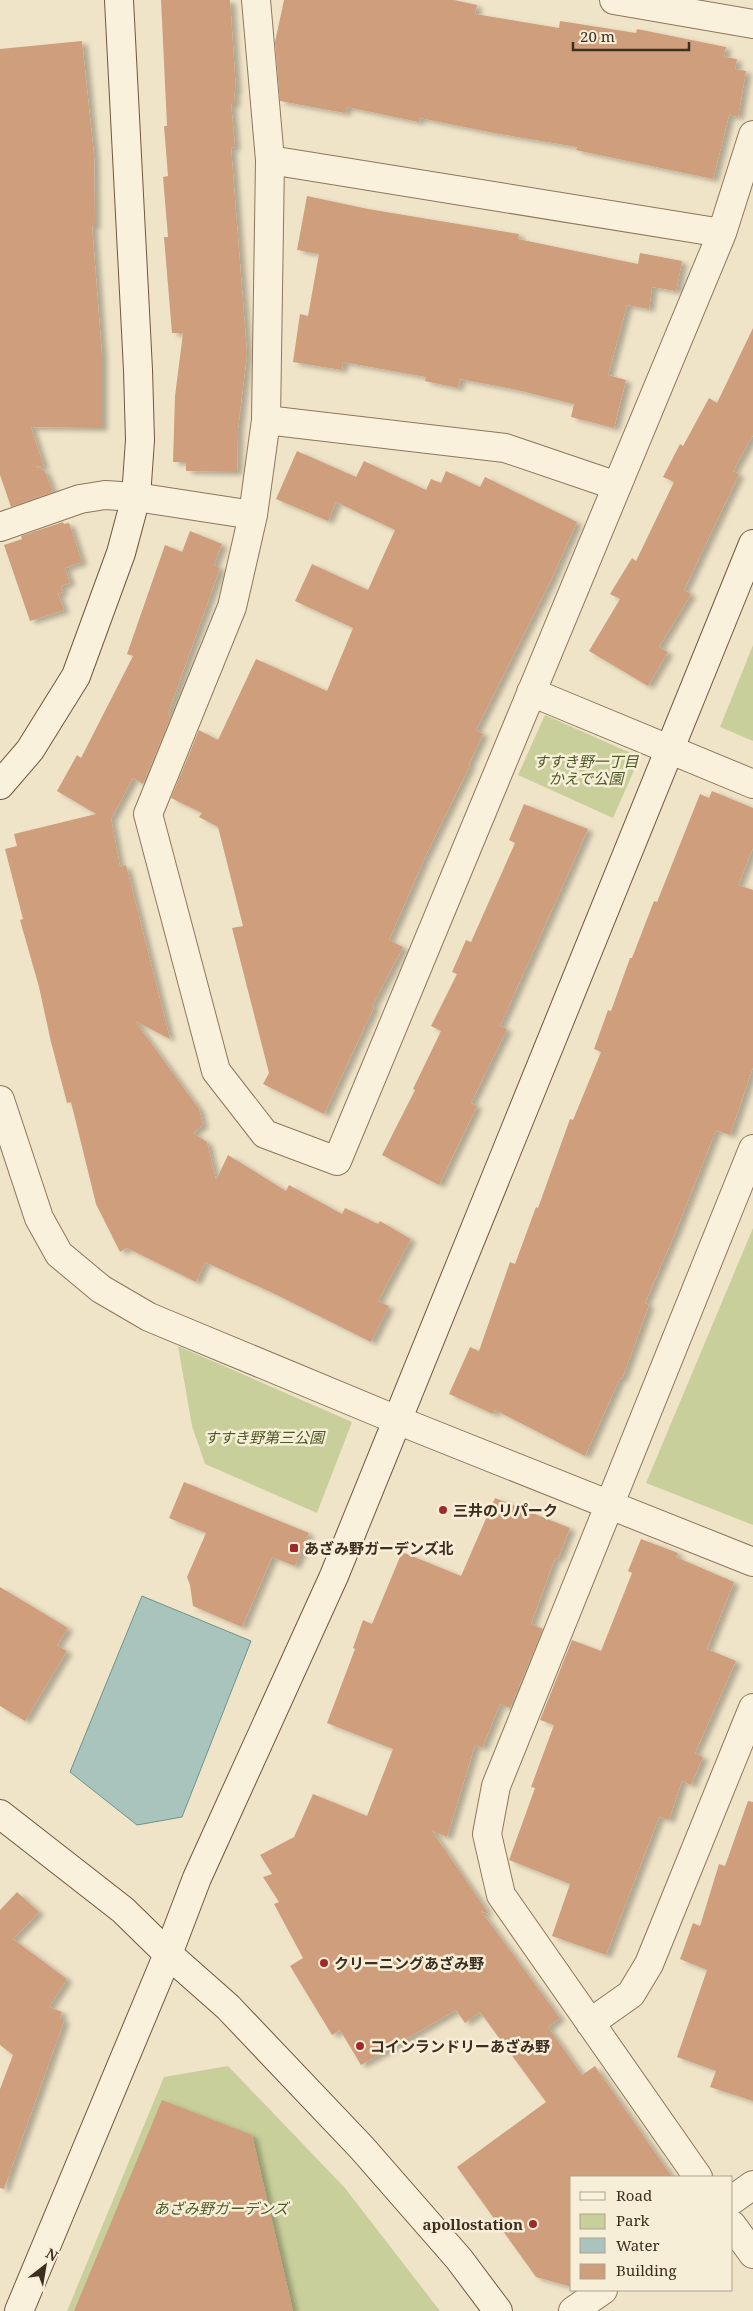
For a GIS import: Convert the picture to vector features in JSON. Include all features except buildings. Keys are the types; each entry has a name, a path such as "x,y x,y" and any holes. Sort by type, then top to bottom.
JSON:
{"street":[{"path":"0,786 30,750 76,676 121,553 136,497 140,440 138,370 119,0"},
{"path":"256,0 270,160 266,420 253,516 232,607 148,814 216,1071 265,1134 336,1161 722,233 753,135"},
{"path":"614,0 753,24"},
{"path":"270,160 722,233"},
{"path":"266,420 505,448 617,486"},
{"path":"0,527 80,499 105,495 136,497 253,516"},
{"path":"19,2311 168,1954 197,1878 334,1576 753,544"},
{"path":"531,692 753,784"},
{"path":"0,1100 40,1218 60,1254 101,1289 149,1316 397,1420 753,1562"},
{"path":"697,2176 501,1895 487,1834 496,1786 753,1149"},
{"path":"590,2023 631,1994 649,1964 753,1708"},
{"path":"0,1814 123,1910 168,1954 228,2007 349,2133 459,2259 498,2311"},
{"path":"733,2199 753,2185"},
{"path":"733,2226 753,2254"},
{"path":"573,2311 602,2291"}],"green space":[{"path":"753,645 753,741 720,727"},
{"name":"すすき野一丁目 かえで公園","path":"545,715 640,757 613,818 518,775"},
{"path":"753,1228 753,1525 646,1483"},
{"name":"すすき野第三公園","path":"178,1346 352,1422 317,1513 205,1464 192,1426"},
{"name":"あざみ野ガーデンズ","path":"228,2066 345,2188 440,2311 67,2311 164,2077"}],"water":[{"path":"142,1596 251,1641 182,1817 137,1825 70,1772"}],"place":[{"name":"三井のリパーク","path":"443,1510"},
{"name":"あざみ野ガーデンズ北","path":"294,1548"},
{"name":"クリーニングあざみ野","path":"324,1963"},
{"name":"コインランドリーあざみ野","path":"360,2046"},
{"name":"apollostation","path":"533,2224"}]}
